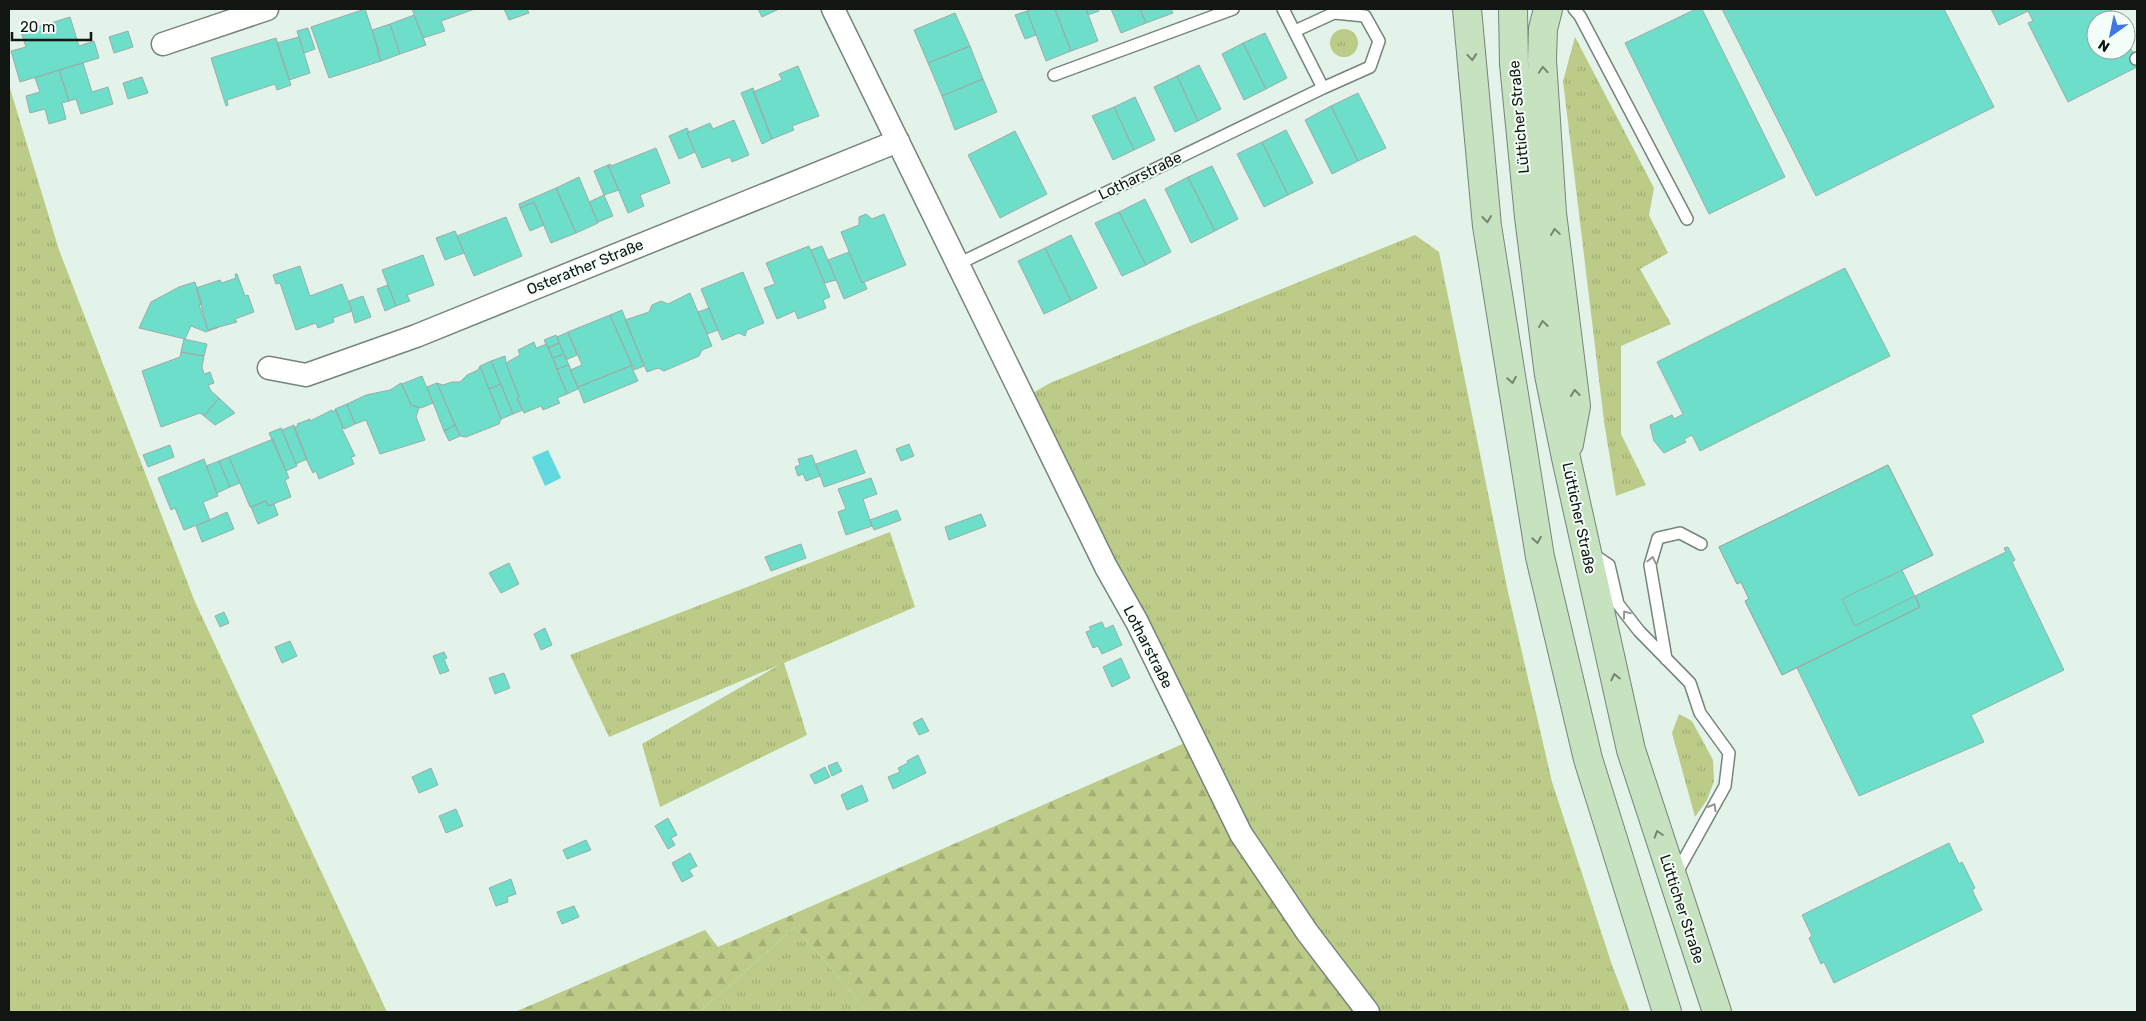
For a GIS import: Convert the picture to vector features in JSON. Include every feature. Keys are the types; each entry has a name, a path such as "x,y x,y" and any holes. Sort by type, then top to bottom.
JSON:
{"main road":[{"path":"1467,9 1487,226 1540,557 1588,759 1667,1012"},
{"name":"Lütticher Straße","path":"1513,9 1514,64 1529,217 1549,375 1585,550 1631,750 1716,1012"},
{"path":"1548,9 1543,30 1542,60 1552,213 1569,332 1576,406 1566,458"}],"street":[{"path":"163,44 267,9"},
{"name":"Lotharstraße","path":"833,9 1106,567 1137,622 1241,834 1307,932 1368,1012"},
{"name":"Osterather Straße","path":"269,368 306,375 416,336 898,141"}],"lane":[{"path":"1054,74 1232,9"},
{"path":"1283,9 1323,88"},
{"path":"1574,9 1580,16 1687,219"},
{"name":"Lotharstraße","path":"958,264 1370,67 1379,41 1365,16 1334,13 1295,32"},
{"path":"1666,659 1650,565 1658,538 1680,533 1701,544"},
{"path":"1585,550 1609,565 1618,604 1639,631 1690,683 1700,712 1729,753 1725,786 1672,880"}],"green space":[{"path":"1344,29 1354,33 1358,43 1354,53 1344,57 1334,53 1330,43 1334,33"},
{"path":"1575,37 1654,188 1649,215 1668,253 1640,269 1671,324 1621,346 1621,434 1646,485 1616,496 1604,421 1563,81"},
{"path":"9,85 59,250 195,602 387,1012 9,1012"},
{"path":"1415,235 1439,252 1508,592 1552,782 1612,965 1630,1012 1374,1012 1233,804 1026,397 1050,383"},
{"path":"890,532 915,607 784,663 807,735 660,807 642,744 779,665 609,737 570,655"},
{"path":"1679,714 1692,721 1713,760 1714,781 1707,800 1695,817 1672,733"},
{"path":"1185,743 1359,1012 868,1012 795,927 702,1012 515,1012 705,930 718,947"},
{"path":"795,927 868,1012 701,1011"}],"water":[{"path":"548,450 561,478 545,486 532,457"}],"building":[{"path":"365,9 381,61 329,78 311,27"},
{"path":"412,9 475,9 441,21 445,31 423,38"},
{"path":"504,9 527,9 529,13 509,20"},
{"path":"758,9 779,9 762,17"},
{"path":"1032,9 1055,9 1071,51 1046,61 1027,11"},
{"path":"1055,9 1086,9 1098,41 1071,51"},
{"path":"1086,9 1098,9 1099,11 1088,15"},
{"path":"1111,9 1140,9 1146,23 1121,33"},
{"path":"1140,9 1171,9 1173,13 1146,23"},
{"path":"1696,9 1702,9 1785,177 1709,214 1625,43"},
{"path":"1722,9 1944,9 1994,107 1816,196"},
{"path":"1991,9 2111,9 2086,10 2086,60 2136,59 2137,67 2068,102 2028,23 2033,21 2028,11 1999,25"},
{"path":"1027,11 1036,35 1025,39 1015,15"},
{"path":"955,13 970,46 928,63 914,30"},
{"path":"414,15 426,45 400,54 390,24"},
{"path":"70,17 79,46 94,41 99,58 20,82 11,51 26,47 21,32"},
{"path":"390,24 400,54 381,61 372,30"},
{"path":"308,28 315,49 304,53 297,31"},
{"path":"128,31 133,47 114,53 109,37"},
{"path":"1265,33 1287,78 1266,89 1243,43"},
{"path":"299,37 310,73 289,80 277,43"},
{"path":"276,38 291,85 277,90 275,84 227,100 228,105 226,106 211,58"},
{"path":"1243,43 1266,89 1244,100 1222,54"},
{"path":"970,46 983,79 942,96 928,63"},
{"path":"83,63 92,92 108,87 113,104 81,114 76,99 69,101 59,70"},
{"path":"1199,65 1221,109 1198,121 1177,76"},
{"path":"798,66 819,116 792,126 794,130 772,139 753,92 782,80 779,74"},
{"path":"59,70 69,101 62,103 66,119 49,124 45,109 30,113 26,96 40,92 35,78"},
{"path":"1177,76 1198,121 1175,132 1154,87"},
{"path":"142,77 148,93 128,99 123,83"},
{"path":"983,79 997,112 955,130 942,96"},
{"path":"753,88 772,139 762,144 741,93"},
{"path":"1358,93 1386,148 1358,161 1331,106"},
{"path":"1135,97 1155,140 1134,150 1114,107"},
{"path":"1331,106 1358,161 1332,174 1305,120"},
{"path":"1114,107 1134,150 1113,160 1092,116"},
{"path":"734,120 749,155 732,162 730,157 702,168 687,133 710,123 713,129"},
{"path":"687,128 689,132 687,133 695,152 679,159 669,136"},
{"path":"1286,130 1313,183 1288,195 1262,142"},
{"path":"1015,131 1047,194 1000,218 968,155"},
{"path":"1262,142 1288,195 1264,207 1237,154"},
{"path":"656,148 670,183 640,195 644,206 628,213 608,165 610,164 611,166"},
{"path":"608,165 619,190 604,195 594,171"},
{"path":"1212,166 1238,219 1215,231 1188,177"},
{"path":"579,177 598,223 576,233 556,188"},
{"path":"1188,177 1215,231 1191,243 1165,189"},
{"path":"556,188 576,233 551,243 534,202 520,208 519,204"},
{"path":"604,195 613,216 598,222 589,202"},
{"path":"1145,199 1171,252 1146,265 1119,212"},
{"path":"534,202 544,225 530,231 520,208"},
{"path":"1119,212 1146,265 1122,276 1095,223"},
{"path":"866,214 872,219 884,214 906,265 862,283 841,232 859,225 859,217"},
{"path":"506,217 522,256 474,276 457,236"},
{"path":"455,231 464,253 445,260 436,238"},
{"path":"1071,235 1097,288 1071,301 1045,248"},
{"path":"809,246 830,297 823,300 826,308 798,319 795,311 777,319 764,288 775,284 766,263"},
{"path":"822,246 836,280 825,283 811,250"},
{"path":"1045,248 1071,301 1044,314 1018,261"},
{"path":"849,252 862,283 864,282 867,289 844,299 828,260"},
{"path":"423,255 434,285 407,295 410,301 396,306 382,270"},
{"path":"300,266 310,296 342,284 352,311 333,318 334,322 318,328 316,323 296,330 280,283 276,284 273,275"},
{"path":"1845,268 1890,356 1700,451 1692,435 1684,439 1686,442 1664,453 1654,441 1650,425 1672,415 1674,419 1683,414 1657,362"},
{"path":"743,272 764,323 747,330 745,336 739,333 722,340 701,289"},
{"path":"235,274 237,274 245,296 248,295 254,312 235,319 237,322 208,330 196,288 220,280 222,283 236,278"},
{"path":"195,282 202,304 199,305 208,330 219,327 206,332 191,326 185,339 139,328 151,302 179,287"},
{"path":"388,285 396,306 385,311 377,289"},
{"path":"690,293 712,346 702,350 699,356 664,371 658,368 647,372 625,320 649,312 652,305 661,301 668,304"},
{"path":"363,296 371,317 355,323 349,301"},
{"path":"709,308 718,330 707,334 698,312"},
{"path":"622,310 644,366 634,370 610,315"},
{"path":"610,315 632,365 578,387 570,370 582,365 568,332"},
{"path":"568,332 577,355 566,360 557,337"},
{"path":"556,335 559,343 548,348 544,340"},
{"path":"184,339 207,344 204,356 181,352"},
{"path":"534,342 536,348 547,344 567,394 557,398 560,403 543,410 541,406 524,413 517,398 519,397 506,363 520,355 518,350"},
{"path":"559,343 564,354 553,358 548,348"},
{"path":"181,352 204,356 202,367 204,374 210,372 214,383 208,385 211,391 219,398 204,416 200,413 161,427 142,371 180,357"},
{"path":"564,354 569,365 557,369 553,358"},
{"path":"505,356 519,397 517,398 523,410 513,414 491,361"},
{"path":"491,361 501,384 489,389 480,366"},
{"path":"569,365 578,389 567,394 557,369"},
{"path":"480,366 501,419 499,424 466,437 460,436 437,383 443,385 460,382 467,375 478,370"},
{"path":"631,366 638,381 584,403 578,387"},
{"path":"422,376 433,403 421,408 411,405 402,384"},
{"path":"401,383 411,405 419,408 416,417 425,440 380,454 366,420 355,424 347,404 366,395 390,390"},
{"path":"437,383 455,425 444,431 427,387"},
{"path":"501,384 513,414 501,419 489,389"},
{"path":"219,398 235,413 215,425 204,416"},
{"path":"347,404 355,424 344,429 335,409"},
{"path":"332,410 332,412 336,410 342,429 355,456 351,457 354,464 319,479 316,471 313,473 307,461 294,428 298,426 297,424 310,419 310,421"},
{"path":"294,425 307,459 296,464 282,430"},
{"path":"455,425 460,436 449,441 444,431"},
{"path":"281,428 297,466 286,471 269,433"},
{"path":"273,439 289,478 285,480 291,497 268,506 266,501 250,507 229,457"},
{"path":"909,444 914,456 901,461 896,449"},
{"path":"170,445 174,457 148,467 143,455"},
{"path":"856,450 865,473 824,487 816,464"},
{"path":"812,455 820,476 806,481 803,474 798,476 795,467 800,465 798,459"},
{"path":"229,457 240,483 230,487 219,461"},
{"path":"204,459 218,496 203,502 210,520 184,530 175,508 171,510 158,478"},
{"path":"219,461 230,487 217,493 206,466"},
{"path":"1888,465 1933,555 1902,570 1920,607 1782,675 1745,601 1749,599 1741,582 1737,584 1719,547"},
{"path":"1888,465 1933,555 1842,599 1855,626 1915,596 1920,607 1782,675 1745,601 1749,599 1741,582 1737,584 1719,547"},
{"path":"871,478 877,494 863,499 872,526 846,535 838,512 846,509 838,489"},
{"path":"266,501 268,506 274,504 278,515 258,524 251,507"},
{"path":"897,510 901,520 874,530 870,520"},
{"path":"227,512 234,529 202,542 196,526"},
{"path":"981,514 986,526 949,540 945,527"},
{"path":"801,544 806,558 771,571 765,557"},
{"path":"2008,547 2015,560 2012,562 2064,670 1971,715 1984,742 1859,796 1797,668 1920,607 1915,596 2006,552 2004,548"},
{"path":"509,563 519,584 501,593 489,573"},
{"path":"224,612 229,623 220,627 215,616"},
{"path":"1102,622 1105,629 1113,625 1122,645 1102,654 1098,646 1093,648 1086,632 1091,630 1089,627"},
{"path":"545,628 552,645 541,650 534,634"},
{"path":"290,641 297,656 282,663 275,647"},
{"path":"444,652 447,658 444,659 449,671 440,674 433,656"},
{"path":"1121,658 1130,678 1112,687 1103,667"},
{"path":"504,673 510,688 495,694 489,678"},
{"path":"922,718 929,731 919,735 913,723"},
{"path":"918,755 926,773 893,789 888,777 900,772 898,768"},
{"path":"837,762 842,771 832,776 828,766"},
{"path":"825,767 830,777 815,784 810,775"},
{"path":"431,768 438,785 419,793 412,777"},
{"path":"862,785 868,801 847,810 841,795"},
{"path":"456,809 463,826 446,833 439,816"},
{"path":"668,818 677,835 671,838 675,845 668,849 655,826"},
{"path":"586,840 591,850 567,859 563,850"},
{"path":"1949,843 1959,864 1962,862 1975,888 1972,890 1982,910 1834,983 1824,962 1821,964 1809,938 1812,936 1802,915"},
{"path":"690,853 697,866 689,870 693,876 682,882 672,863"},
{"path":"511,879 516,894 507,897 508,902 496,906 489,888"},
{"path":"574,906 579,917 562,924 557,912"}]}
